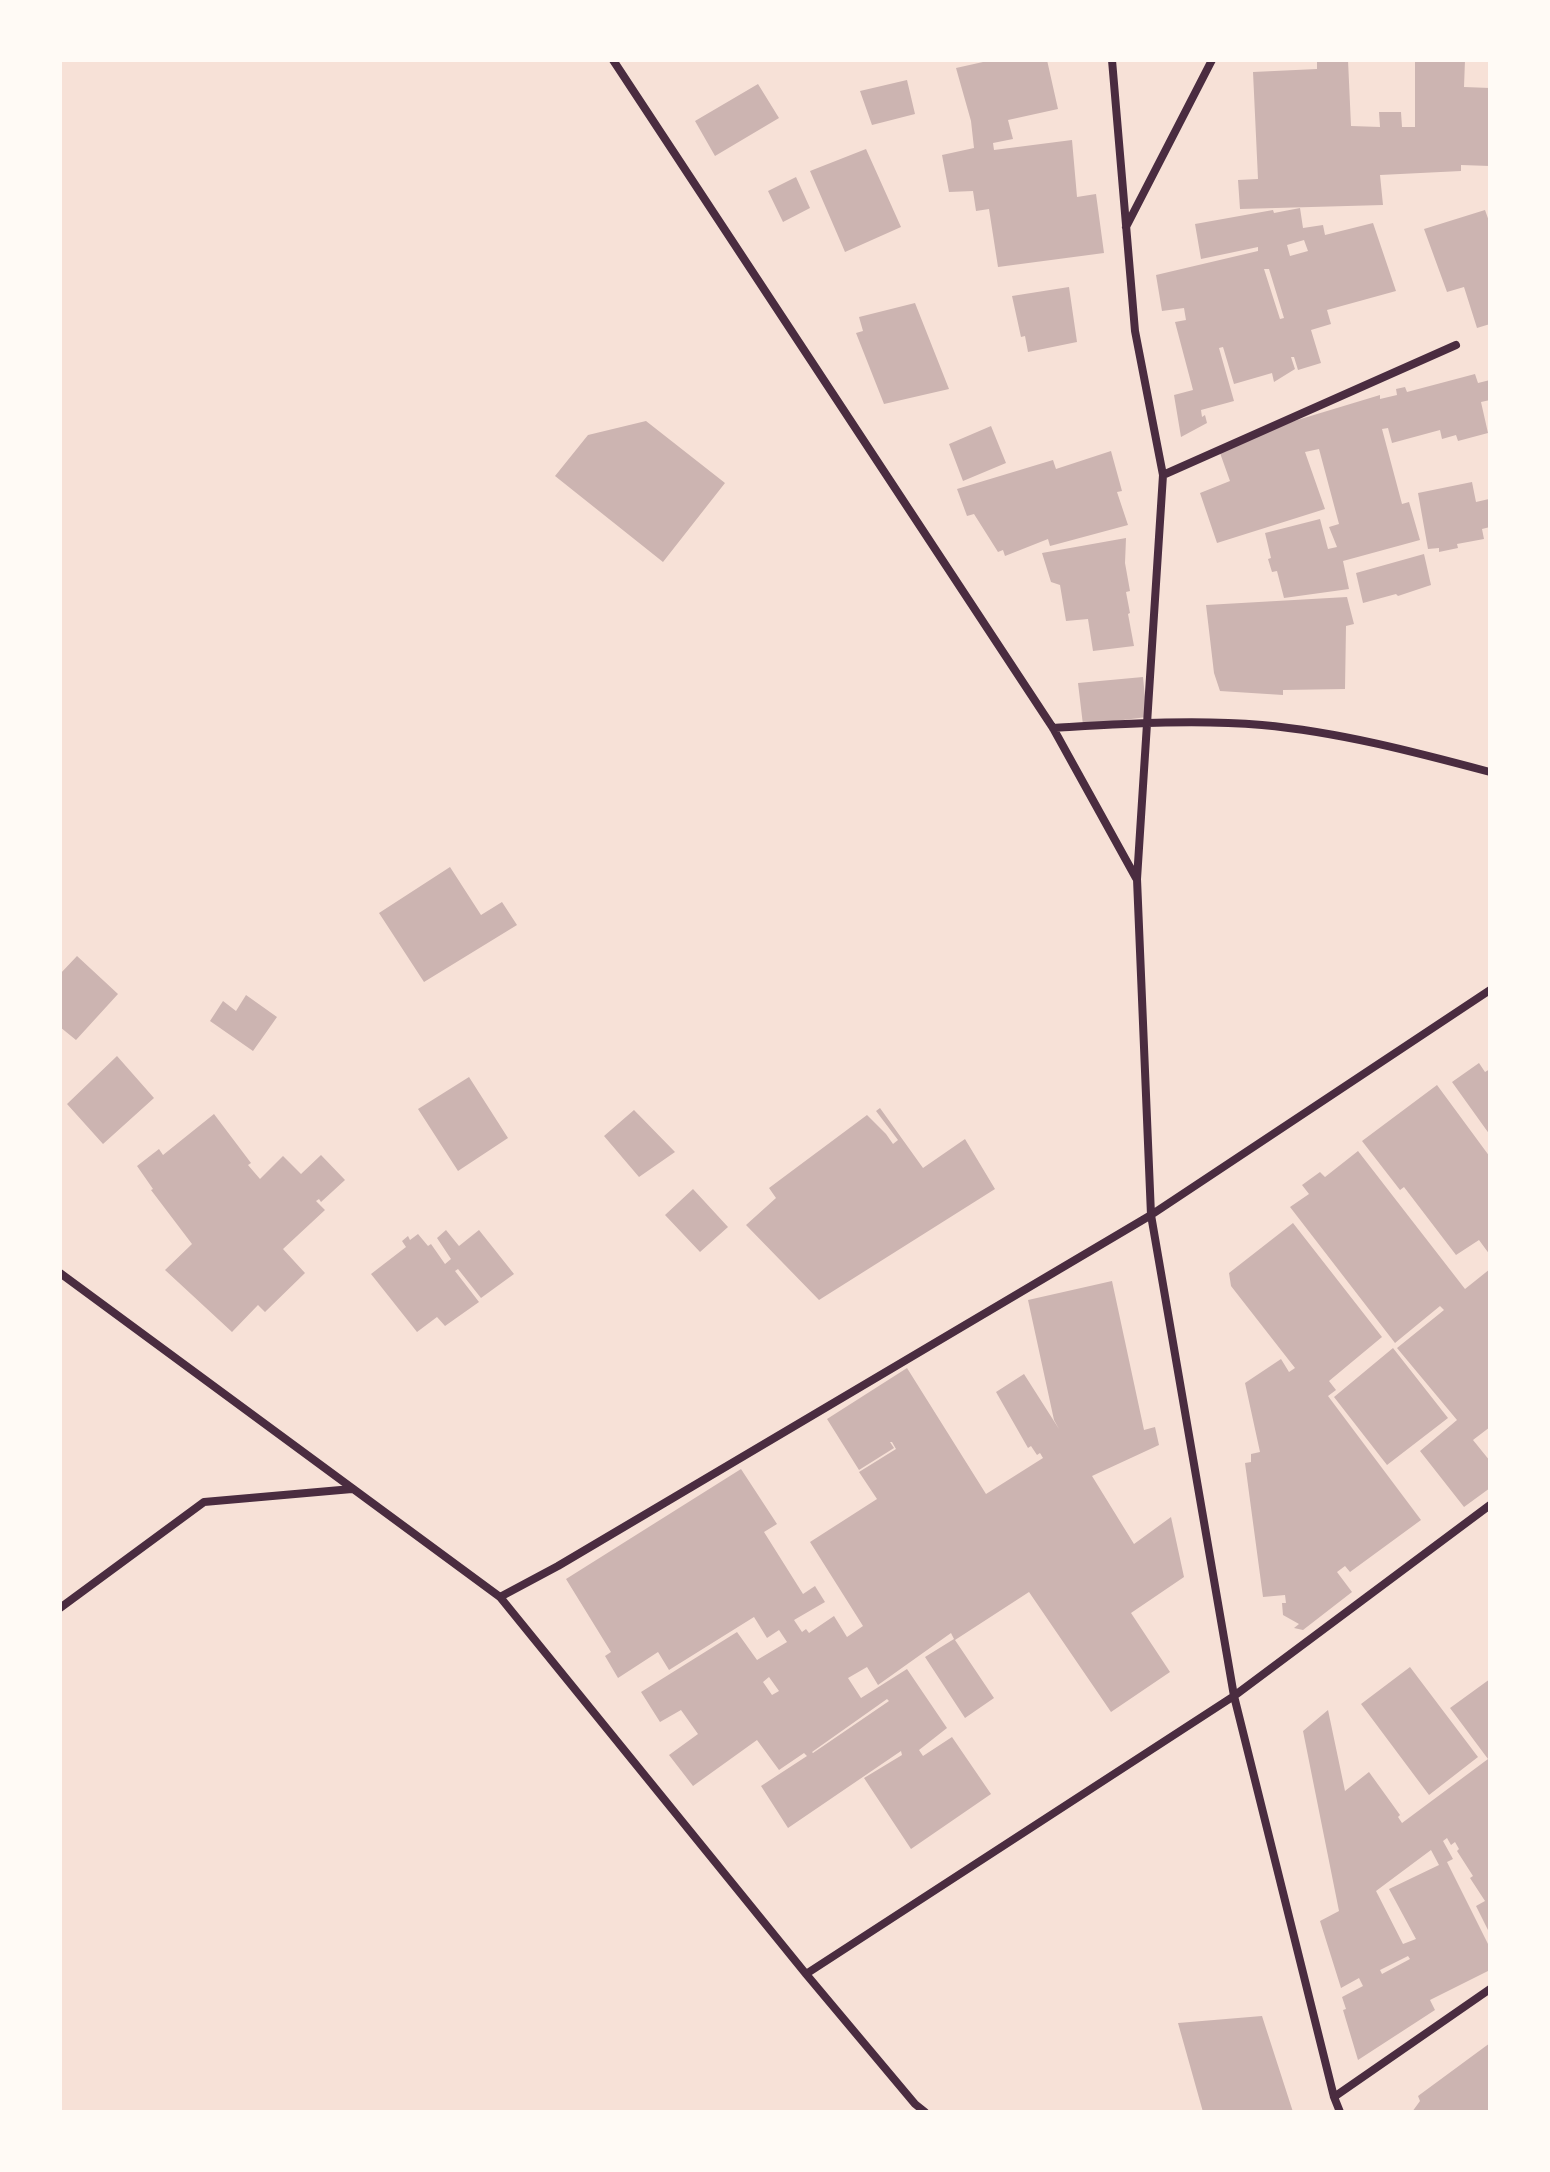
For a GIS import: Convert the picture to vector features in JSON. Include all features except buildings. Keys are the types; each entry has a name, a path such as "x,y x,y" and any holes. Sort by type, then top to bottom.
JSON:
{"street":[{"path":"613,60 1053,728 1137,879"},
{"path":"1112,60 1135,331 1163,475 1137,879 1151,1215 1234,1696 1340,2112"},
{"path":"1126,228 1212,60"},
{"path":"1163,475 1456,345"},
{"path":"1053,728 1148,722 1260,725 1314,732 1418,753 1490,772"},
{"path":"500,1597 558,1566 1151,1215 1490,990"},
{"path":"60,1273 500,1597 806,1974 925,2112"},
{"path":"60,1608 204,1502 353,1489"},
{"path":"806,1974 1234,1696 1490,1505"},
{"path":"1334,2097 1490,1989"}]}
